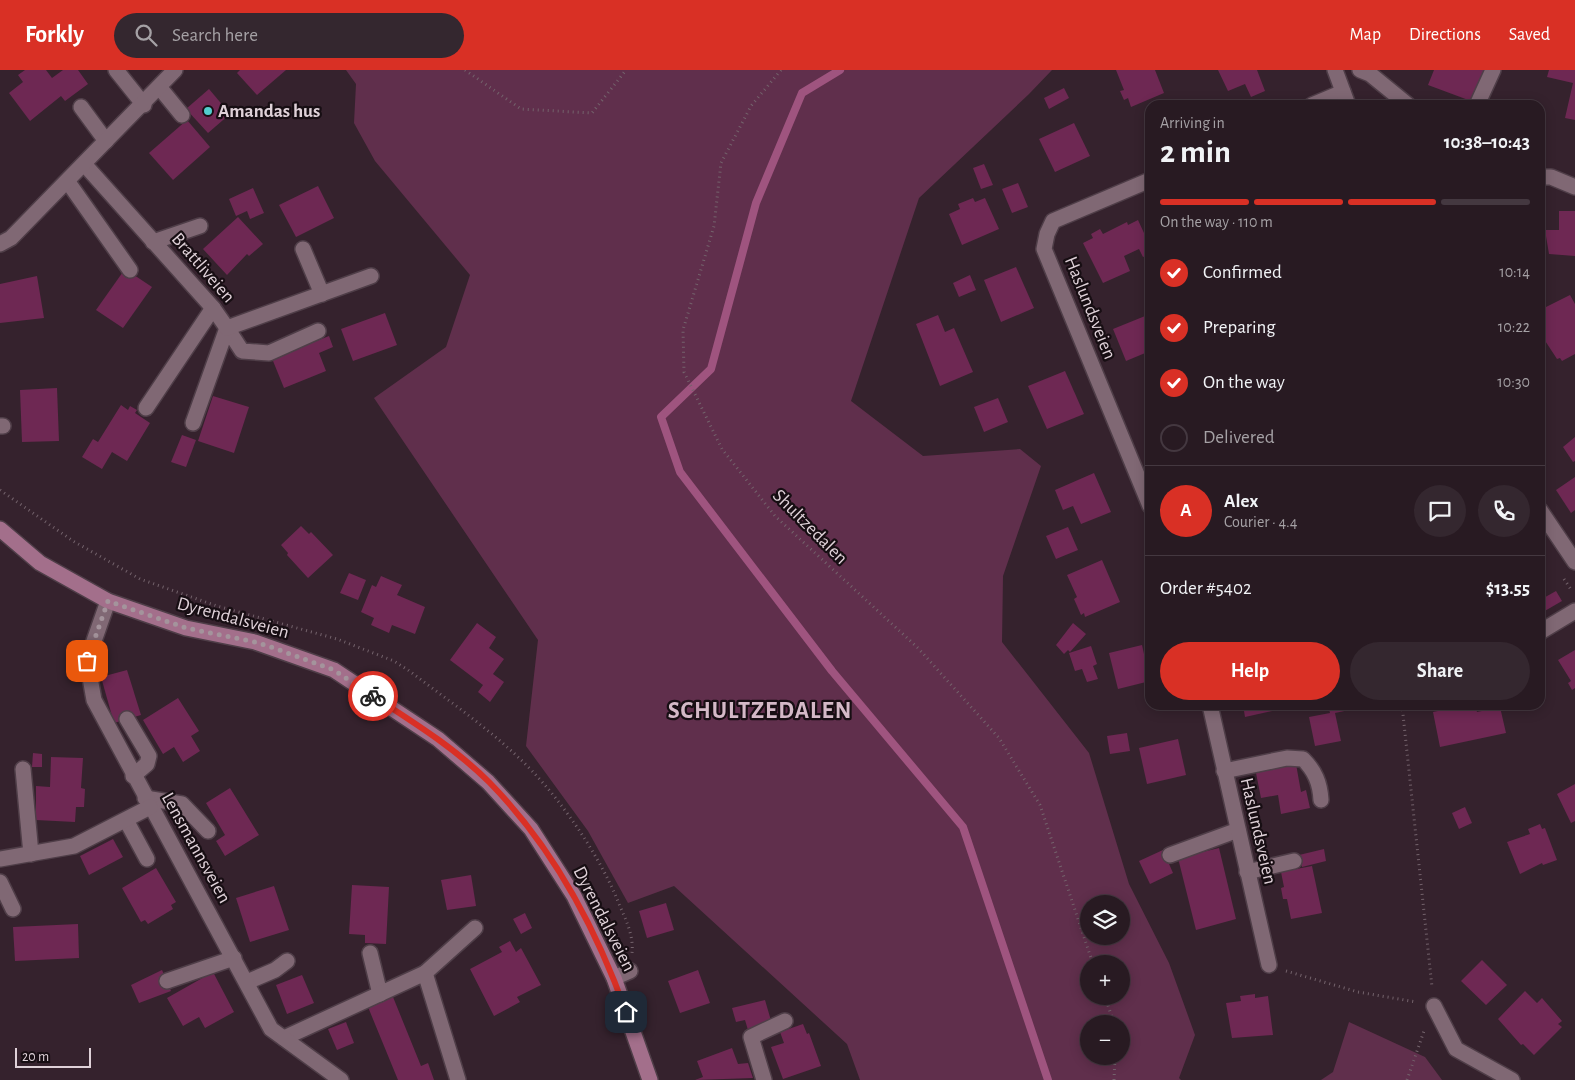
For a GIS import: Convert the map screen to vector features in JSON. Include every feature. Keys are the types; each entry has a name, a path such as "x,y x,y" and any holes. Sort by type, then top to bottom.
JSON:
{"main road":[{"name":"Dyrendalsveien","path":"0,529 40,563 108,601 186,628 255,642 334,670 438,739 488,782 531,829 574,896 614,978 650,1080"}],"street":[{"path":"116,70 144,105"},
{"path":"0,244 12,238 85,165 106,141 144,105 175,70"},
{"path":"1345,99 1335,71 1354,70"},
{"path":"1360,70 1370,74 1402,100"},
{"path":"1479,100 1494,70"},
{"path":"160,88 182,115"},
{"path":"81,107 106,141"},
{"name":"Brattliveien","path":"85,165 213,308 227,328 372,276"},
{"path":"1545,177 1552,177 1574,185"},
{"path":"68,182 130,270"},
{"name":"Haslundsveien","path":"1145,182 1053,221 1047,234 1044,249 1145,494"},
{"path":"154,242 200,226"},
{"path":"303,249 322,294"},
{"path":"146,408 213,308"},
{"path":"227,328 242,350 269,353 318,331"},
{"path":"193,423 227,328"},
{"path":"1545,517 1575,562"},
{"name":"Lensmannsveien","path":"108,601 87,661 94,700 133,776 234,958 271,1029 341,1080"},
{"path":"1545,629 1575,611"},
{"name":"Haslundsveien","path":"1211,710 1269,965"},
{"path":"127,719 149,756 147,764 133,776"},
{"path":"1224,771 1287,758 1303,759 1313,769 1320,786 1321,800"},
{"path":"23,769 30,854"},
{"path":"0,859 74,846 126,820 148,803 182,804 208,831"},
{"path":"126,820 147,859"},
{"path":"1170,855 1238,830"},
{"path":"1247,872 1294,861"},
{"path":"0,882 13,909"},
{"path":"284,1038 426,973 475,928"},
{"path":"370,953 380,994"},
{"path":"167,982 234,958"},
{"path":"247,982 275,970 286,961"},
{"path":"614,978 630,971"},
{"path":"426,973 458,1080"},
{"path":"1434,1006 1456,1049 1512,1080"},
{"path":"764,1080 752,1036 785,1021"}],"path":[{"path":"465,70 521,109 592,113 626,70"},
{"name":"Shultzedalen","path":"781,70 751,106 721,162 714,226 683,330 684,372 722,449 775,516 918,648 999,738 1040,805 1090,955"},
{"path":"0,490 73,541 140,579 217,606 337,639 394,661 466,714 519,757 562,808 590,846 612,888 633,939 630,971"},
{"path":"1403,710 1434,1006 1407,1080"},
{"path":"1269,965 1358,992 1434,1006"},
{"path":"1114,1080 1115,1065"}],"shaded area":[{"path":"346,70 1052,70 919,198 851,401 923,456 1020,449 1041,466 1003,576 1002,642 1089,753 1129,884 1169,963 1195,1035 1179,1078 1181,1080 860,1080 847,1044 674,886 628,903 588,831 526,746 538,640 374,398 446,347 470,275 375,161 354,123 356,84"},
{"path":"1349,1022 1425,1057 1442,1080 1321,1080 1333,1072"}],"building":[{"path":"25,70 46,70 52,78 63,70 78,70 88,84 65,101 61,96 30,121 9,93 23,82 18,75"},
{"path":"240,70 286,70 257,95 237,73"},
{"path":"1116,70 1155,70 1164,93 1131,107 1128,98 1124,100 1120,91 1124,90"},
{"path":"1218,70 1257,70 1265,91 1251,97 1245,84 1228,91"},
{"path":"1434,70 1487,70 1484,77 1481,76 1471,100 1428,85"},
{"path":"1549,70 1575,70 1575,120 1565,118 1573,83 1547,77"},
{"path":"1064,88 1069,98 1049,109 1044,98"},
{"name":"Amandas hus","path":"209,89 230,114 208,133 186,109"},
{"path":"187,120 210,147 173,180 149,153"},
{"path":"1074,123 1090,156 1055,172 1039,139"},
{"path":"984,164 993,185 981,189 973,168"},
{"path":"1018,183 1028,207 1012,213 1002,189"},
{"path":"318,186 334,218 296,237 279,205"},
{"path":"253,188 264,213 250,219 247,211 236,216 229,199"},
{"path":"973,198 975,202 985,198 999,229 962,245 949,214 960,209 958,204"},
{"path":"1559,211 1575,211 1575,256 1549,254 1545,230 1559,230"},
{"path":"238,217 263,244 249,256 247,254 227,275 203,249"},
{"path":"1138,220 1145,235 1145,256 1143,257 1139,249 1124,256 1130,271 1103,283 1083,243 1093,238 1091,234 1100,229 1103,234 1127,222 1128,225"},
{"path":"1016,267 1034,308 1001,322 984,280"},
{"path":"125,269 152,287 123,328 96,310"},
{"path":"970,275 976,290 959,297 953,283"},
{"path":"37,276 44,318 0,323 0,284"},
{"path":"1570,295 1575,304 1575,354 1562,361 1560,358 1557,359 1545,341 1545,308"},
{"path":"385,313 397,345 353,361 341,329"},
{"path":"938,315 945,332 954,328 973,372 940,386 916,324"},
{"path":"1145,316 1145,353 1126,361 1113,329"},
{"path":"329,336 333,347 319,353 326,371 284,388 271,356"},
{"path":"1065,371 1084,414 1047,429 1028,386"},
{"path":"57,388 59,441 22,442 20,390"},
{"path":"213,396 249,407 234,453 198,441"},
{"path":"998,398 1008,422 984,432 974,407"},
{"path":"121,405 128,410 130,406 137,410 135,413 150,423 127,461 112,452 102,469 82,457 93,439 98,442"},
{"path":"182,435 196,440 186,467 171,462"},
{"path":"1575,437 1575,461 1573,462 1563,447"},
{"path":"1094,473 1111,512 1081,524 1073,506 1063,510 1055,490"},
{"path":"1575,477 1575,510 1571,513 1556,490"},
{"path":"301,526 309,534 311,532 333,555 308,578 287,555 288,553 281,545"},
{"path":"1068,527 1078,550 1056,559 1046,536"},
{"path":"1102,560 1120,602 1085,617 1084,613 1081,615 1074,599 1077,597 1067,575"},
{"path":"349,573 366,580 358,600 340,593"},
{"path":"381,576 402,585 397,595 425,607 415,634 392,625 389,633 371,625 374,618 361,612 372,585 376,587"},
{"path":"1556,591 1562,601 1545,611 1545,597"},
{"path":"477,623 496,637 489,648 504,659 493,674 504,682 490,702 478,692 483,685 450,660"},
{"path":"1073,623 1086,634 1070,652 1068,650 1064,654 1056,645"},
{"path":"1142,645 1145,658 1145,682 1118,689 1109,653"},
{"path":"1091,646 1097,664 1093,666 1098,679 1087,682 1082,669 1075,671 1069,653"},
{"path":"1575,650 1575,688 1572,690 1568,683 1571,681 1558,660"},
{"path":"127,670 141,715 114,723 101,677"},
{"path":"178,698 199,731 191,736 200,751 183,762 174,747 163,754 143,720"},
{"path":"1244,710 1276,710 1245,717"},
{"path":"1329,710 1349,710 1335,713 1341,741 1315,746 1309,717 1330,713"},
{"path":"1443,710 1476,710 1477,712 1501,710 1506,733 1440,747 1433,712"},
{"path":"1127,733 1130,751 1110,754 1107,736"},
{"path":"1178,739 1186,775 1147,784 1139,748"},
{"path":"33,753 42,754 42,767 32,767"},
{"path":"51,757 83,758 81,788 85,789 84,807 76,807 75,822 36,820 36,786 50,787"},
{"path":"1296,764 1301,792 1306,790 1310,808 1281,814 1278,795 1261,798 1256,773"},
{"path":"1575,784 1575,821 1571,823 1557,794"},
{"path":"230,788 259,835 225,856 216,841 225,835 206,803"},
{"path":"1465,807 1472,823 1459,829 1452,813"},
{"path":"1540,824 1542,829 1545,828 1557,860 1543,865 1542,863 1520,874 1507,842 1530,834 1528,829"},
{"path":"113,839 123,857 89,875 80,856"},
{"path":"1219,848 1236,919 1196,930 1178,858"},
{"path":"1324,849 1326,861 1302,867 1299,855"},
{"path":"1163,850 1173,873 1150,884 1139,861"},
{"path":"1312,866 1322,913 1291,919 1287,899 1283,899 1281,888 1284,887 1281,872"},
{"path":"156,868 176,902 171,905 173,909 148,924 145,920 141,922 122,888"},
{"path":"471,875 476,906 447,910 441,880"},
{"path":"352,885 389,887 386,944 365,943 365,935 349,934"},
{"path":"274,886 289,930 250,942 236,898"},
{"path":"666,903 674,930 647,938 639,911"},
{"path":"525,913 532,928 521,934 513,919"},
{"path":"78,924 79,958 15,961 13,927"},
{"path":"510,941 516,952 521,948 541,985 517,997 520,1002 494,1016 470,969 502,952 499,947"},
{"path":"1482,960 1507,985 1486,1005 1461,981"},
{"path":"162,970 171,991 139,1003 131,985"},
{"path":"698,970 710,1003 680,1013 668,981"},
{"path":"213,972 234,1012 205,1028 199,1017 183,1026 167,998"},
{"path":"302,975 314,1003 287,1014 276,985"},
{"path":"1525,991 1537,1003 1542,998 1562,1021 1558,1024 1562,1027 1534,1055 1523,1044 1521,1045 1498,1019"},
{"path":"1255,994 1255,998 1268,996 1273,1035 1232,1038 1226,1003 1241,1001 1240,996"},
{"path":"393,997 421,1066 428,1063 434,1080 398,1080 368,1007"},
{"path":"765,1000 772,1024 748,1030 745,1020 736,1022 732,1008"},
{"path":"346,1022 354,1043 337,1050 328,1029"},
{"path":"803,1024 807,1034 809,1033 821,1066 783,1079 771,1047 784,1043 780,1032"},
{"path":"732,1048 738,1064 748,1063 753,1078 695,1080 703,1077 697,1061"}],"waterway":[{"path":"840,70 802,93 756,203 711,369 661,417 680,472 832,671 963,827 1048,1080"}],"way so far":[{"path":"87,661 108,601 186,628 271,647 334,670 373,696"}],"place":[{"name":"Amandas hus","path":"208,111"}],"district":[{"name":"SCHULTZEDALEN","path":"760,711"}],"route":[{"path":"373,696 438,739 488,782 531,829 574,896 614,978 626,1012"}]}
